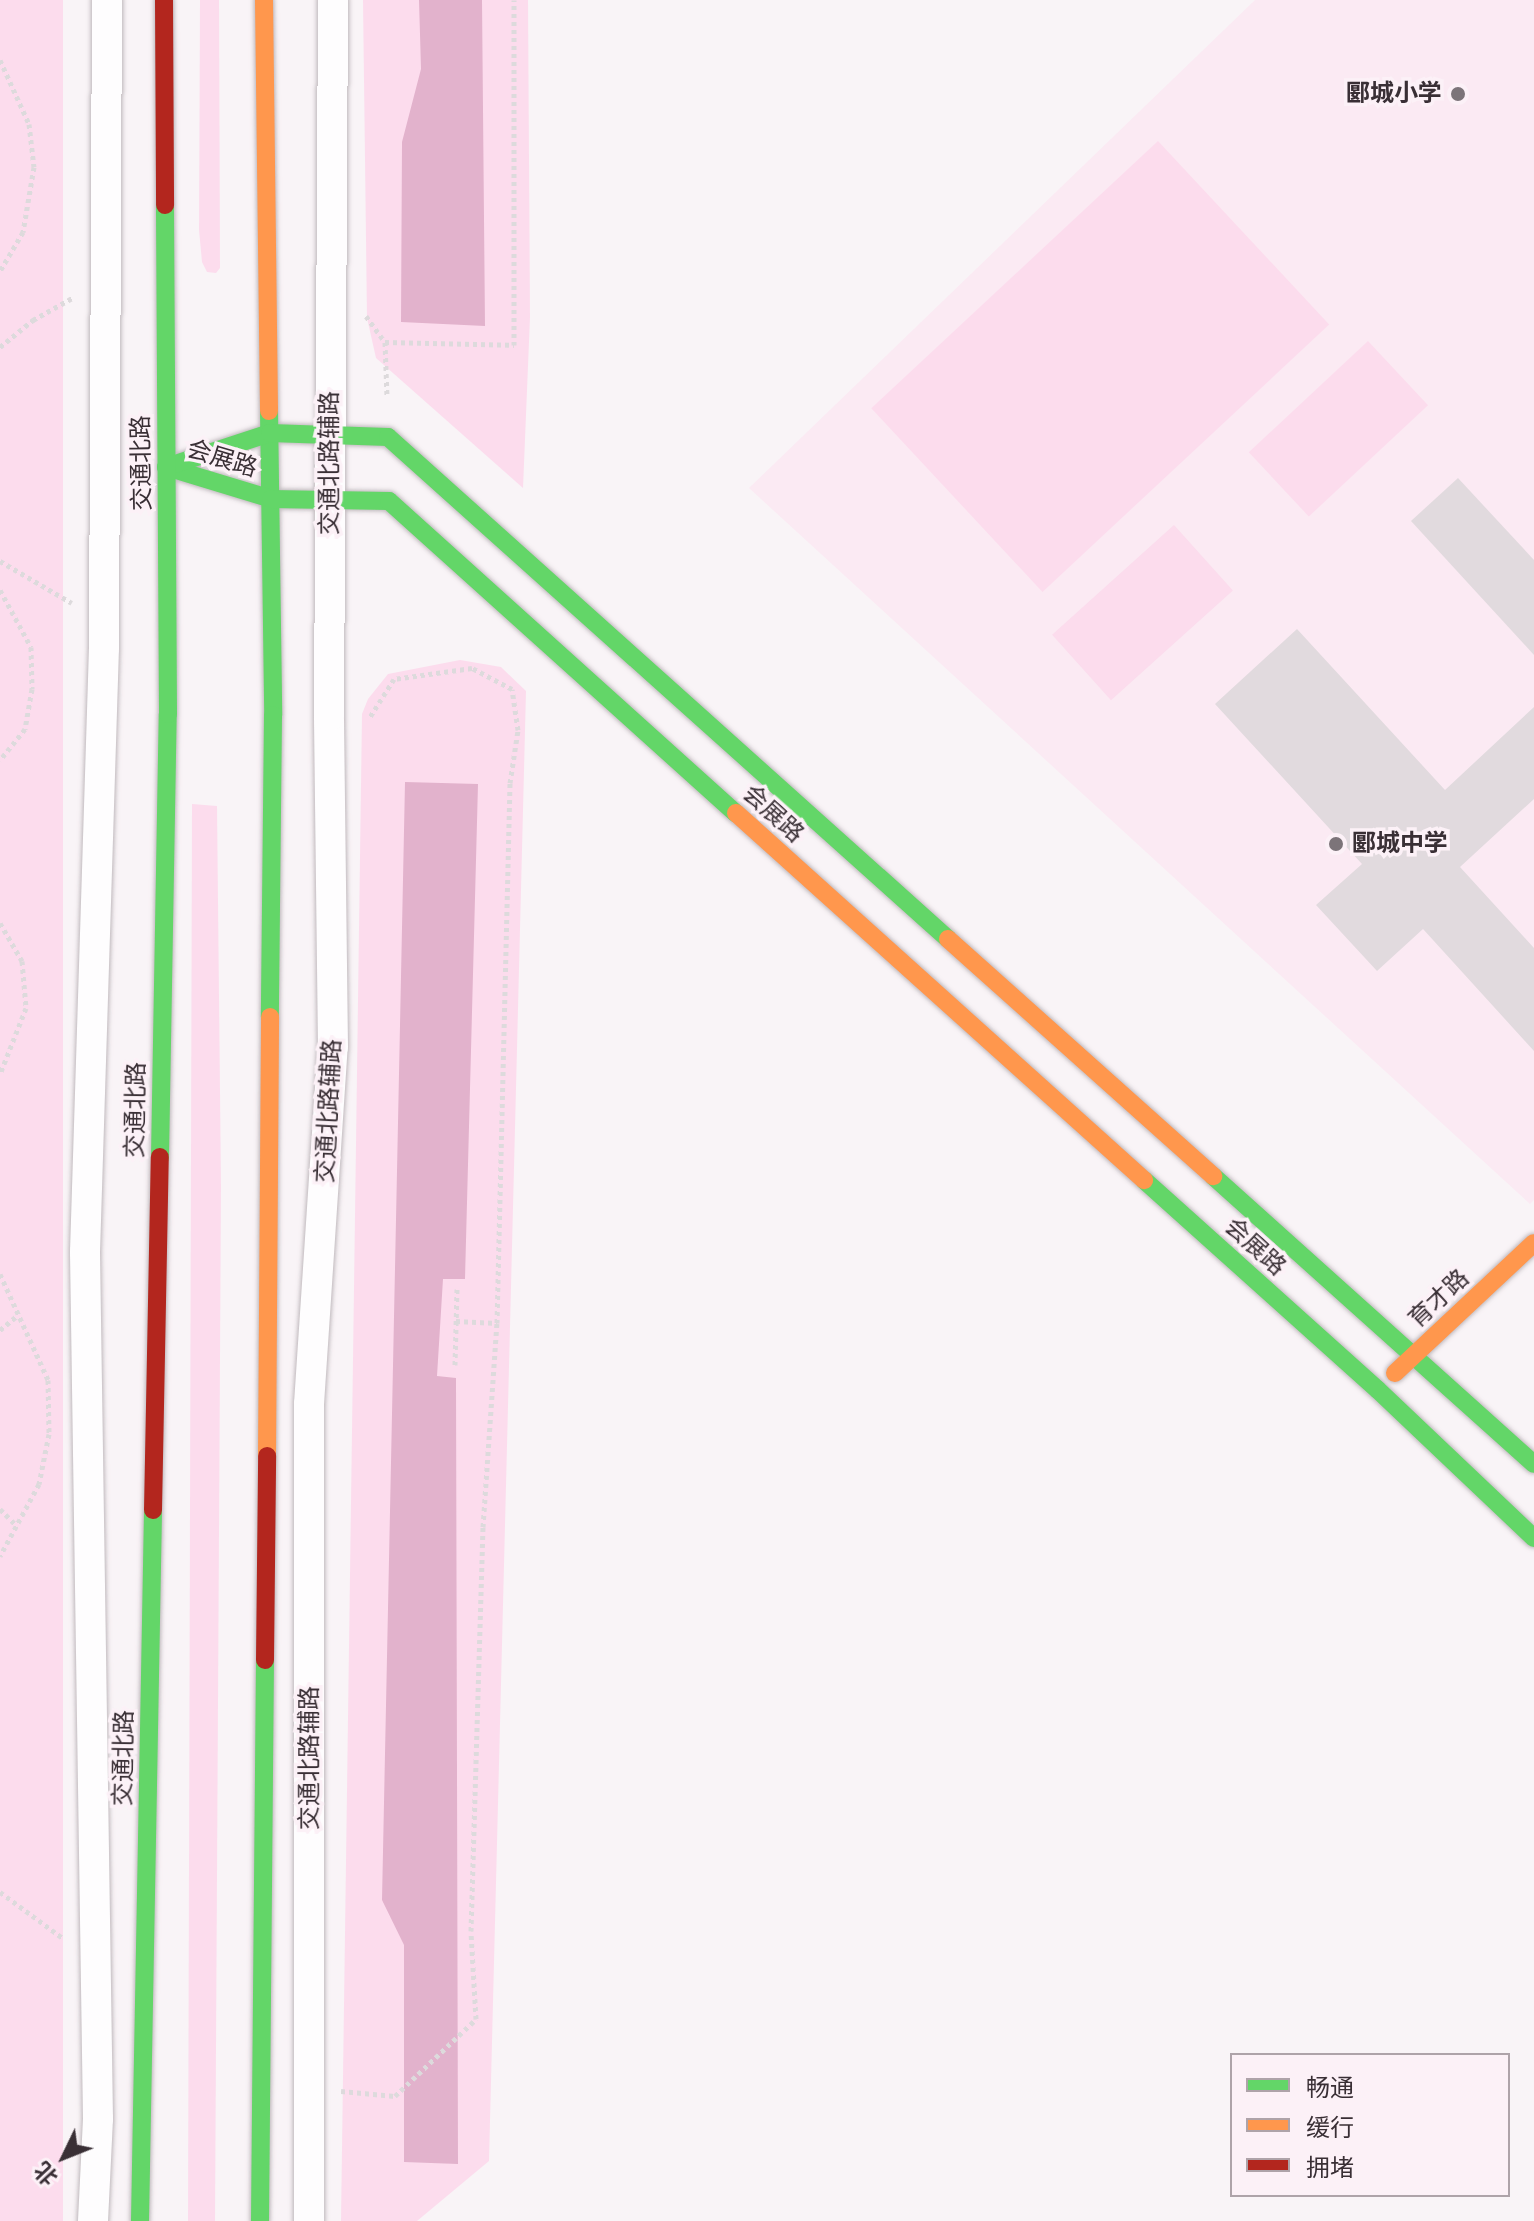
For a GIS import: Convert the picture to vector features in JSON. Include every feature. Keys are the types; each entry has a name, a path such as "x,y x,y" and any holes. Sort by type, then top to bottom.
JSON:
{"main road":[{"name":"交通北路","path":"140,2221 168,714 164,0"},
{"path":"260,2221 273,715 264,0"},
{"name":"会展路","path":"166,467 270,433 388,437 1415,1354 1534,1464"},
{"name":"会展路","path":"166,467 271,499 389,501 1378,1390 1534,1538"},
{"name":"育才路","path":"1378,1390 1534,1243"}],"street":[{"path":"93,2221 98,2119 85,1252 104,649 107,0"},
{"name":"交通北路辅路","path":"309,2221 309,1404 333,1047 329,300 333,0"}],"path":[{"path":"385,342 514,345 514,0"},
{"path":"0,60 29,124 34,167 23,232 0,271"},
{"path":"0,347 33,320 72,297 87,297"},
{"path":"363,309 385,342 387,396"},
{"path":"0,561 84,610"},
{"path":"0,590 31,647 32,689 25,729 0,760"},
{"path":"310,2088 395,2096 476,2019 471,1931 483,1527 497,1323 510,783 518,730 512,689 472,668 394,679 370,717"},
{"path":"0,923 22,961 26,1008 0,1074"},
{"path":"0,1274 48,1380 49,1434 39,1484 0,1556"},
{"path":"455,1365 457,1289"},
{"path":"0,1330 18,1315"},
{"path":"456,1321 497,1323"},
{"path":"0,1509 17,1526"},
{"path":"0,1892 96,1963"}],"shaded area":[{"path":"0,0 63,0 63,2221 0,2221"},
{"path":"200,0 219,0 220,268 216,273 207,272 202,262 199,230"},
{"path":"363,0 528,0 530,317 523,488 376,358 367,318"},
{"path":"419,0 482,0 485,326 401,322 402,142 421,69"},
{"name":"郾城中学","path":"1255,0 1534,0 1534,1200 1530,1204 749,488"},
{"path":"1158,141 1329,325 1042,592 871,408"},
{"path":"1368,341 1428,405 1309,517 1249,452"},
{"path":"1174,525 1233,590 1111,700 1052,635"},
{"path":"460,660 501,667 526,691 489,2161 417,2221 341,2221 362,714 368,699 388,674"},
{"path":"405,782 478,784 465,1279 443,1279 437,1376 456,1378 458,2164 404,2162 404,1945 382,1900"},
{"path":"192,804 217,806 221,1186 215,2221 188,2221"}],"building":[{"path":"1458,478 1534,560 1534,655 1411,521"},
{"path":"1297,629 1445,790 1534,707 1534,799 1460,867 1534,948 1534,1051 1423,929 1377,971 1316,905 1362,864 1215,704"}],"traffic: fast":[{"path":"160,1157 168,714 165,205"},
{"path":"269,411 273,715 270,1017"},
{"path":"166,467 270,433 388,437 948,939"},
{"path":"166,467 271,499 389,501 736,813"},
{"path":"1213,1176 1534,1464"},
{"path":"1144,1180 1378,1390 1534,1538"},
{"path":"140,2221 153,1510"},
{"path":"260,2221 265,1660"}],"traffic: slow":[{"path":"264,0 269,411"},
{"path":"736,813 1144,1180"},
{"path":"948,939 1213,1176"},
{"path":"267,1456 270,1017"},
{"path":"1395,1373 1534,1243"}],"traffic: jam":[{"path":"164,0 165,205"},
{"path":"153,1510 160,1157"},
{"path":"265,1660 267,1456"}],"place":[{"name":"郾城小学","path":"1458,94"},
{"name":"郾城中学","path":"1336,844"}]}
